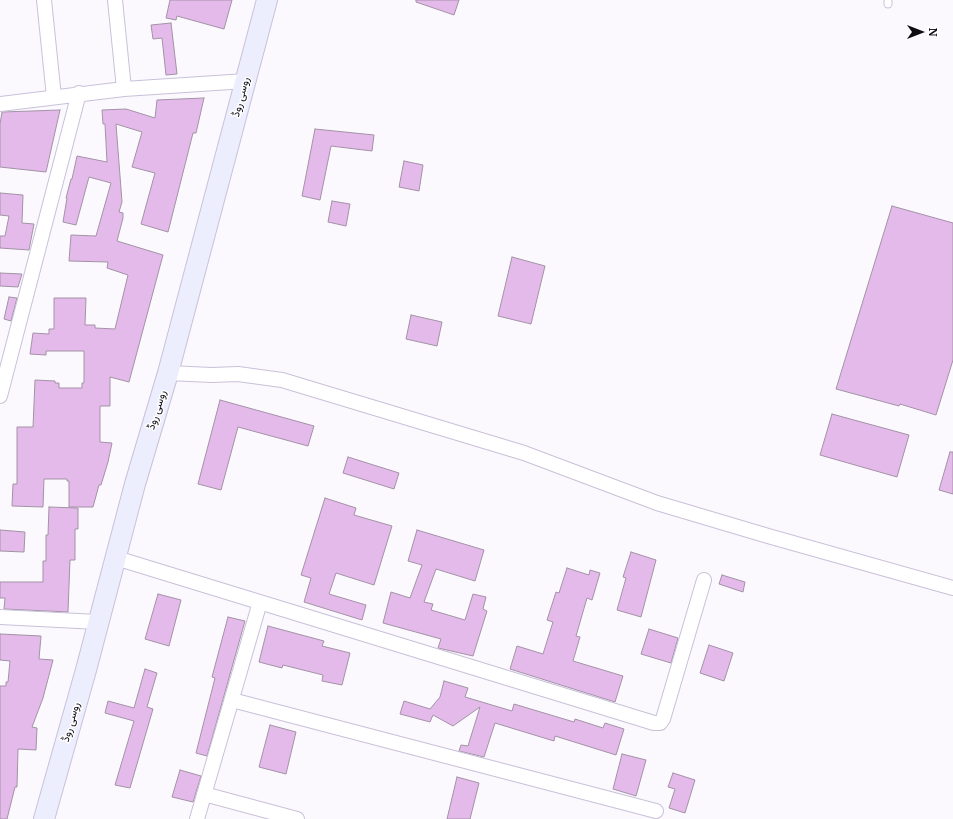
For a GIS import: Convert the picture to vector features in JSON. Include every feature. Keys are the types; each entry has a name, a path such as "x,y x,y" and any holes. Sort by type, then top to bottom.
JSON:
{"main road":[{"name":"روسی روڈ","path":"44,819 135,484 168,374 267,0"}],"street":[{"path":"44,0 54,98"},
{"path":"115,0 124,89"},
{"path":"0,104 54,98 79,93 246,81"},
{"path":"0,396 79,93"},
{"path":"168,374 238,374 282,380 524,454 657,503 953,588"},
{"path":"116,558 632,716 660,723 663,720 704,580"},
{"path":"197,819 260,602"},
{"path":"0,617 98,622"},
{"path":"232,700 656,811"},
{"path":"204,794 297,819"}],"building":[{"path":"170,0 232,0 224,29 177,16 176,20 166,18"},
{"path":"416,0 459,0 454,15 416,2"},
{"path":"171,23 177,74 166,75 162,38 153,39 151,25"},
{"path":"204,98 196,133 193,133 168,232 141,224 155,173 132,167 142,132 116,124 122,202 119,212 123,213 117,241 163,255 129,382 110,377 110,406 100,406 100,442 112,443 108,462 101,485 99,485 93,507 69,507 69,481 67,481 67,479 44,479 43,507 12,506 13,484 17,484 17,427 33,427 35,380 55,381 55,383 59,383 59,388 82,388 82,383 84,383 84,351 46,351 46,355 30,354 33,333 49,334 49,329 54,329 54,298 86,298 85,325 95,325 95,328 115,329 128,275 107,268 108,262 69,261 71,235 96,236 111,183 89,177 76,225 63,222 66,198 77,156 107,162 105,124 103,124 102,110 126,109 155,118 157,100"},
{"path":"60,110 46,172 0,167 0,124 2,112"},
{"path":"315,129 374,135 372,151 331,146 320,200 302,196"},
{"path":"404,161 423,165 419,191 399,187"},
{"path":"0,193 23,195 22,223 34,224 29,250 0,248 0,236 5,236 9,216 0,215"},
{"path":"332,201 350,204 346,226 328,222"},
{"path":"892,206 953,223 953,360 936,415 900,404 899,406 836,389"},
{"path":"512,257 545,266 531,324 498,316"},
{"path":"0,273 22,274 18,287 0,286"},
{"path":"9,297 17,298 11,321 4,319"},
{"path":"411,315 442,322 437,346 406,339"},
{"path":"220,400 314,426 308,446 238,427 221,490 198,484"},
{"path":"832,414 909,435 897,477 820,455"},
{"path":"950,452 953,452 953,494 939,490"},
{"path":"348,457 399,473 394,489 343,473"},
{"path":"325,498 356,508 354,515 392,526 374,585 336,573 329,594 366,605 362,620 304,602 311,578 301,575"},
{"path":"49,507 78,508 78,529 75,529 75,560 70,560 68,612 4,609 5,598 0,598 0,582 43,582 43,561 46,561 46,535 48,535"},
{"path":"0,530 25,532 24,552 0,551"},
{"path":"417,530 484,550 475,581 436,569 424,602 433,604 431,610 465,620 473,594 486,597 483,609 487,611 473,656 438,648 441,639 383,623 391,592 410,598 422,565 408,561"},
{"path":"631,552 656,560 641,617 617,610 626,578 623,577"},
{"path":"567,568 589,575 590,570 600,573 592,600 587,598 576,636 580,637 573,661 623,676 615,702 510,669 517,646 543,654 553,622 547,620 556,592 559,593"},
{"path":"722,575 745,582 743,592 719,584"},
{"path":"158,594 181,600 169,646 145,639"},
{"path":"228,617 245,621 207,756 196,753 215,678 212,677"},
{"path":"268,626 324,641 322,646 350,653 342,685 322,681 323,675 283,665 282,668 259,662"},
{"path":"649,629 678,638 671,663 641,654"},
{"path":"0,634 41,636 39,659 53,660 43,698 32,727 37,728 36,750 18,749 17,787 15,787 7,819 0,819 0,686 6,686 6,682 8,682 10,661 0,660"},
{"path":"709,645 733,653 724,681 700,673"},
{"path":"145,669 157,673 147,707 153,709 130,788 115,785 134,721 105,713 108,701 134,708"},
{"path":"444,681 468,688 465,697 512,711 514,704 574,722 575,719 603,728 605,723 624,729 616,755 555,736 554,741 495,723 484,757 459,751 461,745 468,746 480,707 453,726 433,715 430,722 400,714 404,701 430,709 440,697"},
{"path":"270,725 296,732 286,774 259,767"},
{"path":"622,754 646,760 636,796 613,789"},
{"path":"180,770 201,776 193,802 172,797"},
{"path":"673,773 695,780 685,813 669,808 675,789 668,787"},
{"path":"457,777 479,783 470,819 447,819"}]}
